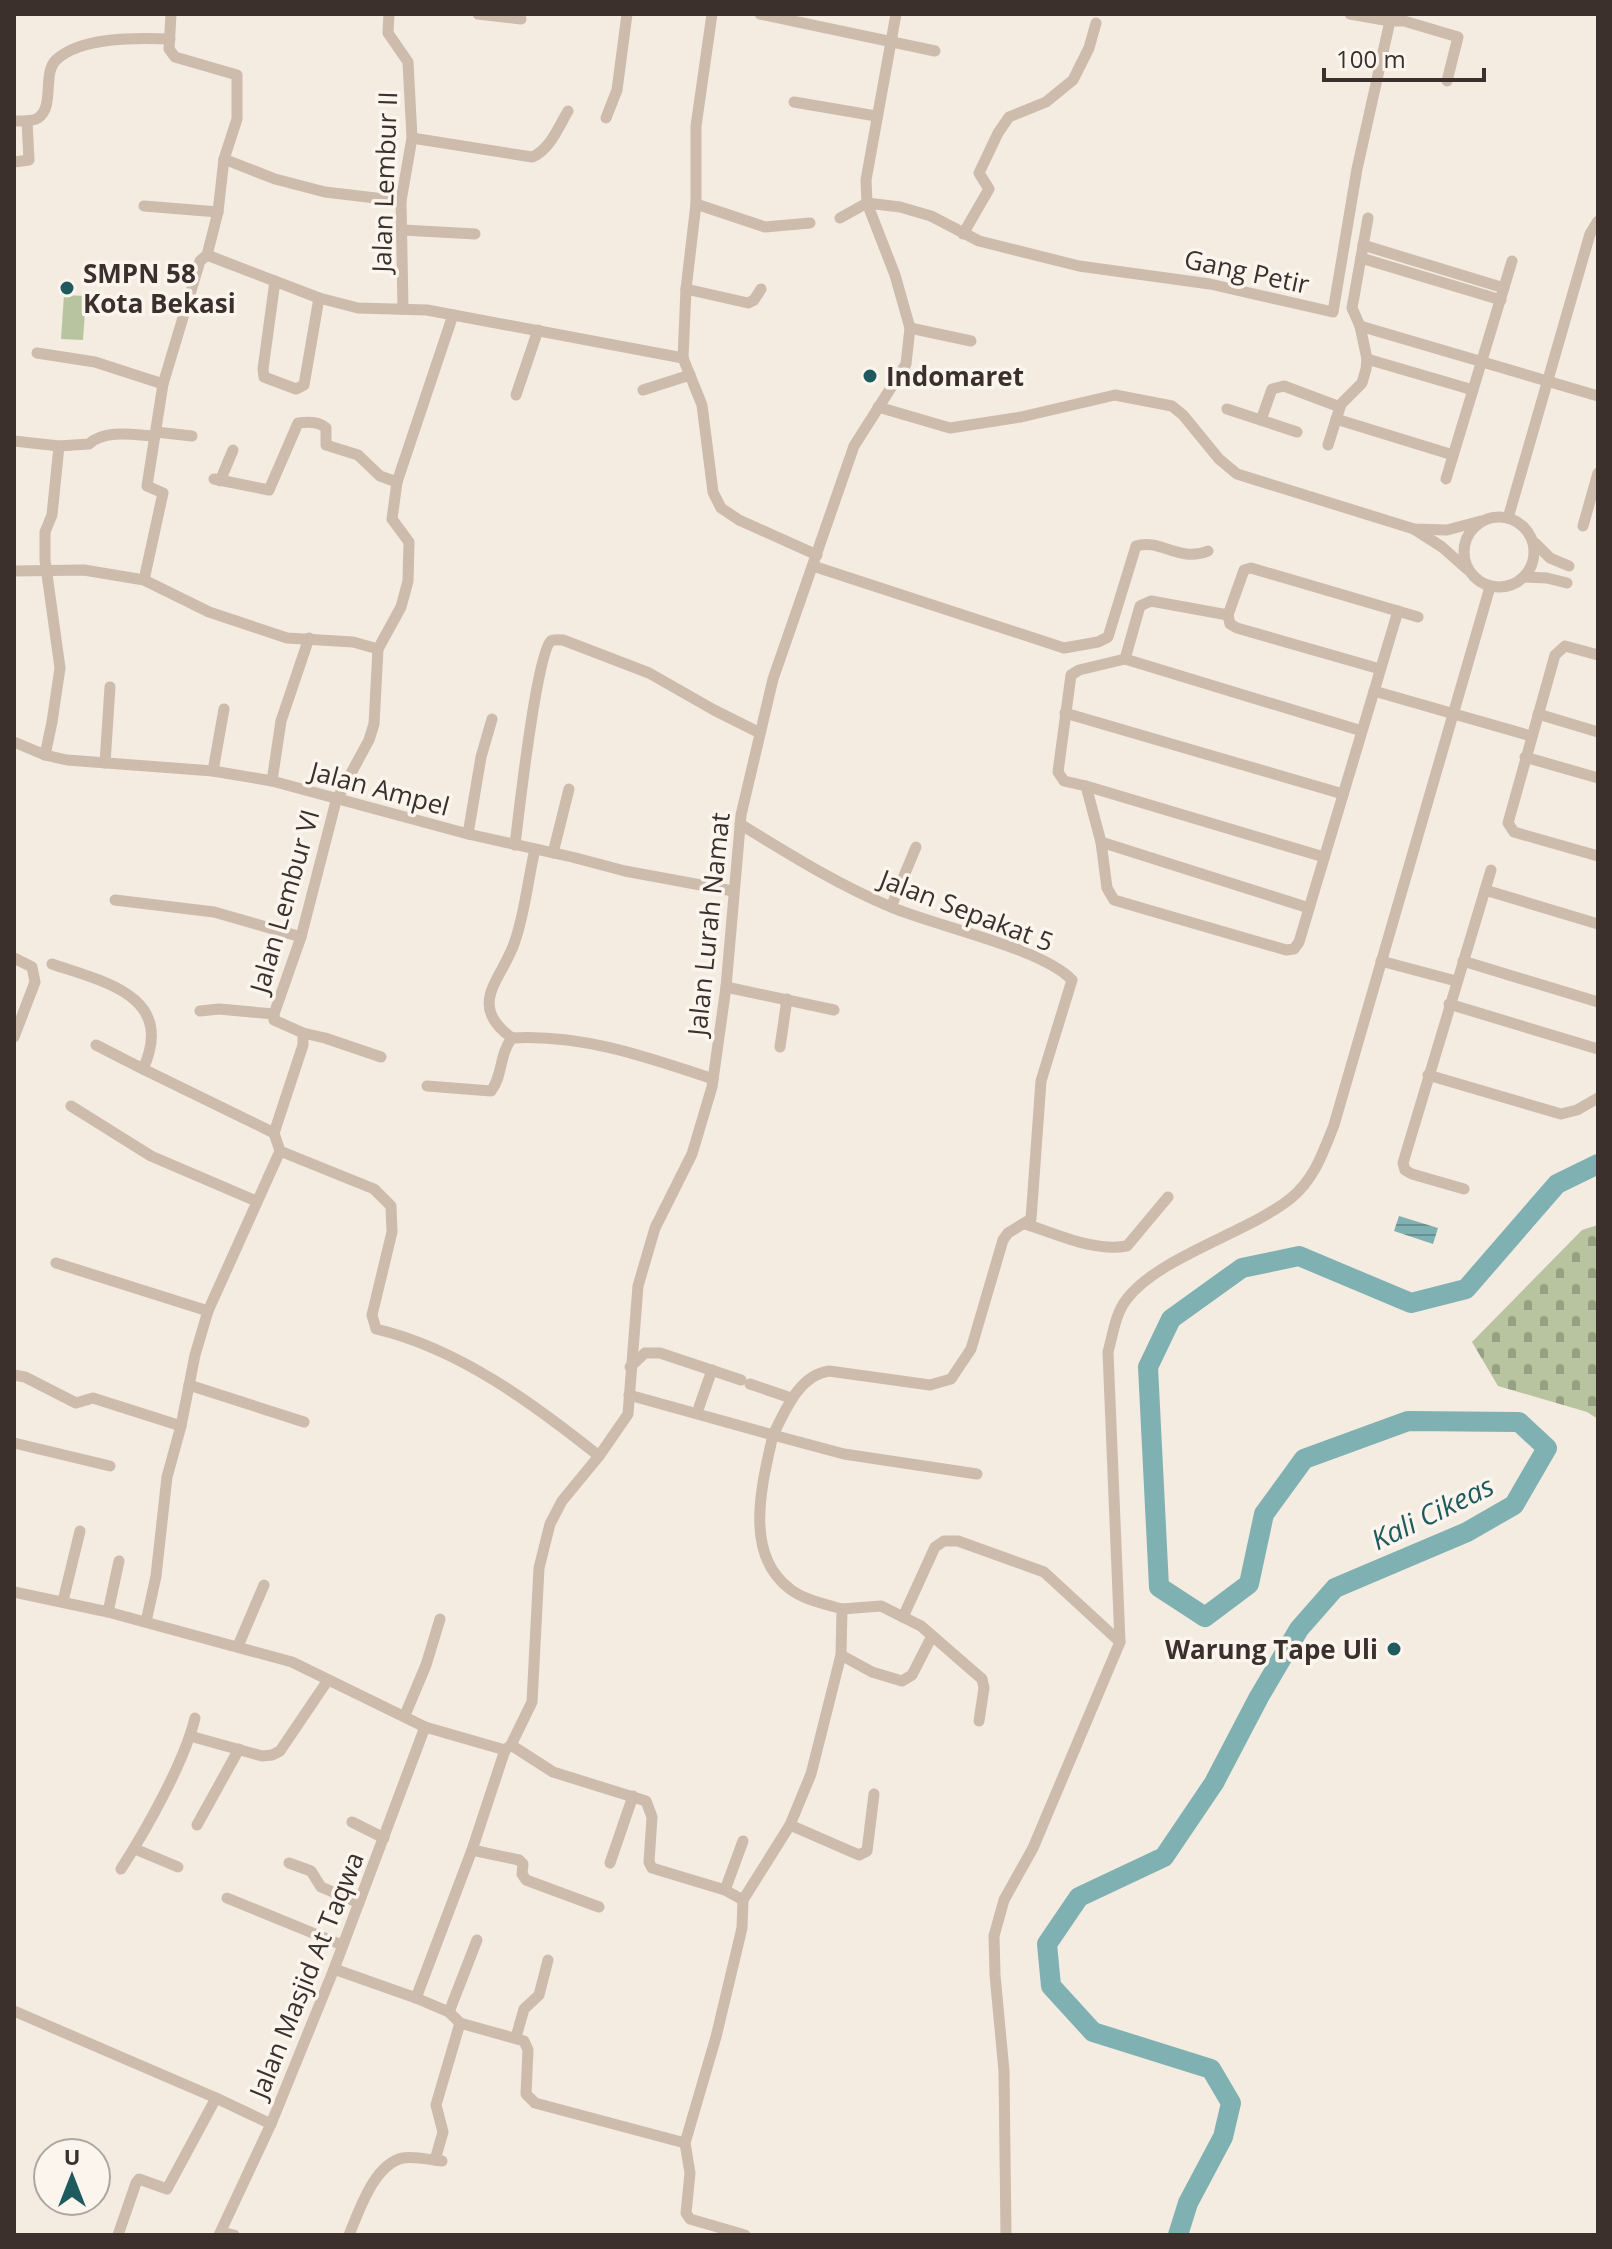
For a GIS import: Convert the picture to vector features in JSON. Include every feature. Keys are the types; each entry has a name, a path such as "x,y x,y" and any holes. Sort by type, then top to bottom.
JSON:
{"street":[{"path":"144,580 163,493 147,486 163,384 200,261 207,255 218,212 224,159 237,119 237,75 175,57 169,49 171,14"},
{"name":"Jalan Lembur II","path":"389,14 388,33 408,62 412,138 401,201 403,309"},
{"path":"478,14 521,19"},
{"path":"606,118 617,90 627,14"},
{"path":"712,14 696,126 696,204 686,289 683,358 702,405 713,492 721,508 815,560 1064,648 1098,642 1108,637 1136,546 1145,544 1188,556 1208,551"},
{"path":"760,14 935,51"},
{"name":"Jalan Lurah Namat","path":"416,1998 508,1747 532,1702 539,1568 550,1524 562,1501 628,1414 638,1286 655,1228 692,1154 713,1079 726,987 740,824 773,679 854,446 906,364 910,328 895,275 867,203 868,159 896,14"},
{"path":"1350,14 1392,18 1458,37 1447,81"},
{"name":"Gang Petir","path":"867,203 917,211 979,241 1079,266 1210,284 1333,312 1357,169 1392,18"},
{"path":"963,234 989,189 979,176 980,169 998,133 1009,117 1046,102 1073,80 1089,48 1096,23"},
{"path":"14,121 40,117 45,109 52,66 66,53 113,39 170,39"},
{"path":"794,102 876,116"},
{"path":"412,138 532,157 547,146 568,111"},
{"path":"14,162 29,160 27,121"},
{"path":"224,159 275,179 325,192 401,201"},
{"path":"840,218 867,203"},
{"path":"696,204 765,227 810,223"},
{"path":"144,206 218,212"},
{"path":"1328,445 1338,413 1362,383 1367,359 1360,326 1352,308 1368,218"},
{"path":"1508,518 1590,234 1598,221"},
{"path":"403,230 475,234"},
{"path":"1363,245 1431,272 1502,294"},
{"path":"207,255 319,298 358,308 427,310 683,358"},
{"path":"1361,258 1431,272"},
{"path":"1446,479 1512,261"},
{"path":"275,281 263,369 264,377 277,384 296,389 304,385 319,298"},
{"path":"686,289 748,303 761,289"},
{"path":"14,571 84,570 144,580 209,612 287,638 353,642 378,649 401,607 408,581 409,542 392,519 397,482 453,315"},
{"path":"1360,326 1598,396"},
{"path":"910,328 971,341"},
{"path":"516,395 538,330"},
{"path":"37,353 74,357 163,384"},
{"path":"1367,359 1473,390"},
{"path":"643,390 690,375"},
{"path":"1261,420 1272,389 1284,386 1338,413 1453,455"},
{"path":"878,407 950,428 1021,417 1115,395 1172,406 1237,474 1414,529 1442,547 1477,581 1490,587 1515,585 1532,567 1535,555 1529,531 1508,518 1494,517 1447,530 1414,529"},
{"path":"1227,409 1297,432"},
{"path":"233,450 217,480 269,490 298,423 321,424 326,428 326,445 358,455 380,476 397,482"},
{"path":"14,441 59,446 89,444 92,440 111,434 192,436"},
{"path":"45,755 60,668 45,560 45,532 52,515 59,446"},
{"path":"1583,526 1595,498 1598,473"},
{"path":"1468,570 1464,557 1465,543 1481,521"},
{"path":"1534,543 1550,558 1569,566"},
{"path":"1380,669 1230,624 1228,615 1239,577 1244,570 1251,568 1418,617"},
{"path":"1525,577 1567,583"},
{"path":"1006,2235 1004,2071 994,1936 1004,1900 1033,1848 1120,1642 1108,1352 1117,1315 1128,1298 1156,1274 1289,1200 1316,1169 1334,1125 1490,587"},
{"path":"1125,659 1140,606 1145,602 1228,615"},
{"path":"1086,786 1101,842 1107,888 1114,900 1286,950 1294,949 1299,942 1398,611"},
{"path":"272,781 281,721 309,638"},
{"path":"515,845 519,801 542,666 552,640 563,640 641,669 760,733"},
{"path":"1598,655 1568,646 1559,649 1508,817 1509,828 1518,833 1598,856"},
{"name":"Jalan Lembur VI","path":"378,649 374,724 369,740 336,801 301,937 274,1020 303,1033 381,1057"},
{"path":"1324,857 1064,781 1058,772 1071,675 1079,670 1125,659 1362,731"},
{"path":"105,763 110,687"},
{"path":"1374,691 1531,736"},
{"path":"213,771 224,709"},
{"path":"1065,713 1343,794"},
{"path":"1538,714 1598,732"},
{"path":"468,834 481,757 492,719"},
{"name":"Jalan Ampel","path":"14,742 67,760 213,771 272,781 336,801 468,834 625,871 733,891"},
{"path":"1525,757 1598,778"},
{"path":"553,853 569,789"},
{"name":"Jalan Sepakat 5","path":"740,824 828,877 891,907 1020,952 1061,969 1072,980 1041,1081 1031,1219 1008,1233 1003,1240 971,1349 951,1379 930,1385 818,1372 791,1398 773,1435 763,1477 760,1533 765,1560 776,1577 792,1590 811,1600 842,1609"},
{"path":"1101,842 1309,908"},
{"path":"891,907 916,847"},
{"path":"535,849 515,943 496,977 490,998 495,1026 512,1038 536,1036 596,1044 633,1052 713,1079"},
{"path":"1464,1189 1405,1170 1403,1163 1491,870"},
{"path":"1485,890 1598,924"},
{"path":"115,900 214,912 301,937"},
{"path":"14,958 32,967 35,982 14,1037"},
{"path":"1381,961 1456,981"},
{"path":"1463,961 1598,1002"},
{"path":"52,964 121,988 139,1001 151,1029 152,1050 143,1069"},
{"path":"726,987 834,1010"},
{"path":"780,1047 787,999"},
{"path":"1449,1004 1598,1049"},
{"path":"200,1011 219,1009 274,1014"},
{"path":"146,1622 156,1576 167,1477 208,1311 280,1151 274,1133 303,1045 303,1033"},
{"path":"427,1086 491,1091 496,1085 505,1046 512,1038"},
{"path":"96,1045 274,1133"},
{"path":"1428,1075 1561,1114 1577,1110 1598,1098"},
{"path":"71,1106 151,1156 256,1201"},
{"path":"280,1151 374,1189 391,1206 392,1232 372,1315 376,1329 405,1336 442,1353 534,1405 599,1456"},
{"path":"1025,1224 1091,1245 1110,1249 1127,1246 1168,1197"},
{"path":"56,1263 208,1311"},
{"path":"630,1367 645,1353 653,1353 791,1398"},
{"path":"699,1407 712,1370"},
{"path":"14,1375 76,1403 91,1398 181,1426"},
{"path":"189,1385 304,1422"},
{"path":"629,1395 844,1454 977,1474"},
{"path":"14,1443 110,1466"},
{"path":"63,1601 80,1531"},
{"path":"903,1617 935,1547 944,1541 958,1541 1044,1572 1120,1642"},
{"path":"108,1612 119,1561"},
{"path":"238,1646 264,1585"},
{"path":"14,1592 108,1612 292,1662 425,1727 508,1747 553,1772 646,1801 650,1806 649,1862 652,1868 725,1890 743,1900"},
{"path":"745,2235 690,2219 686,2213 690,2173 685,2143 716,2037 742,1928 743,1900 790,1825 811,1774 841,1655 842,1609 881,1606 932,1636 982,1679 984,1688 979,1721"},
{"path":"405,1715 426,1665 440,1619"},
{"path":"841,1655 872,1672 902,1681 912,1675 932,1636"},
{"path":"190,1736 262,1756 272,1755 280,1751 328,1680"},
{"path":"121,1869 135,1849 190,1736 195,1718"},
{"name":"Jalan Masjid At Taqwa","path":"220,2233 271,2124 334,1969 425,1727"},
{"path":"197,1825 239,1749"},
{"path":"790,1825 859,1855 867,1851 874,1794"},
{"path":"610,1863 633,1796"},
{"path":"352,1822 384,1838"},
{"path":"725,1890 743,1841"},
{"path":"135,1849 178,1867"},
{"path":"472,1850 519,1860 523,1864 522,1877 526,1880 599,1907"},
{"path":"289,1863 313,1872 320,1886 359,1903"},
{"path":"227,1898 342,1945"},
{"path":"449,2012 477,1940"},
{"path":"516,2037 524,2009 539,1995 548,1960"},
{"path":"334,1969 449,2012 460,2023 524,2041 528,2050 526,2094 530,2100 685,2143"},
{"path":"14,2011 271,2124"},
{"path":"349,2235 365,2194 385,2169 403,2158 439,2161 443,2132 436,2105 460,2023"},
{"path":"118,2235 136,2183 144,2179 167,2189 216,2098"},
{"path":"220,2233 234,2235"}],"green space":[{"path":"64,295 86,296 83,340 61,339"},
{"path":"1598,1225 1598,1419 1587,1412 1498,1386 1472,1342 1582,1230"}],"water":[{"path":"1399,1216 1438,1228 1433,1244 1394,1231"}],"waterway":[{"name":"Kali Cikeas","path":"1178,2235 1188,2203 1223,2137 1231,2103 1211,2069 1093,2032 1051,1986 1047,1944 1079,1897 1164,1857 1214,1783 1299,1629 1335,1588 1467,1532 1514,1505 1547,1448 1519,1422 1408,1421 1304,1459 1264,1514 1249,1584 1205,1617 1159,1587 1148,1367 1171,1319 1242,1268 1299,1256 1411,1303 1466,1289 1557,1184 1598,1164"}],"place":[{"name":"SMPN 58 Kota Bekasi","path":"67,288"},
{"name":"Indomaret","path":"870,376"},
{"name":"Warung Tape Uli","path":"1394,1649"}]}
